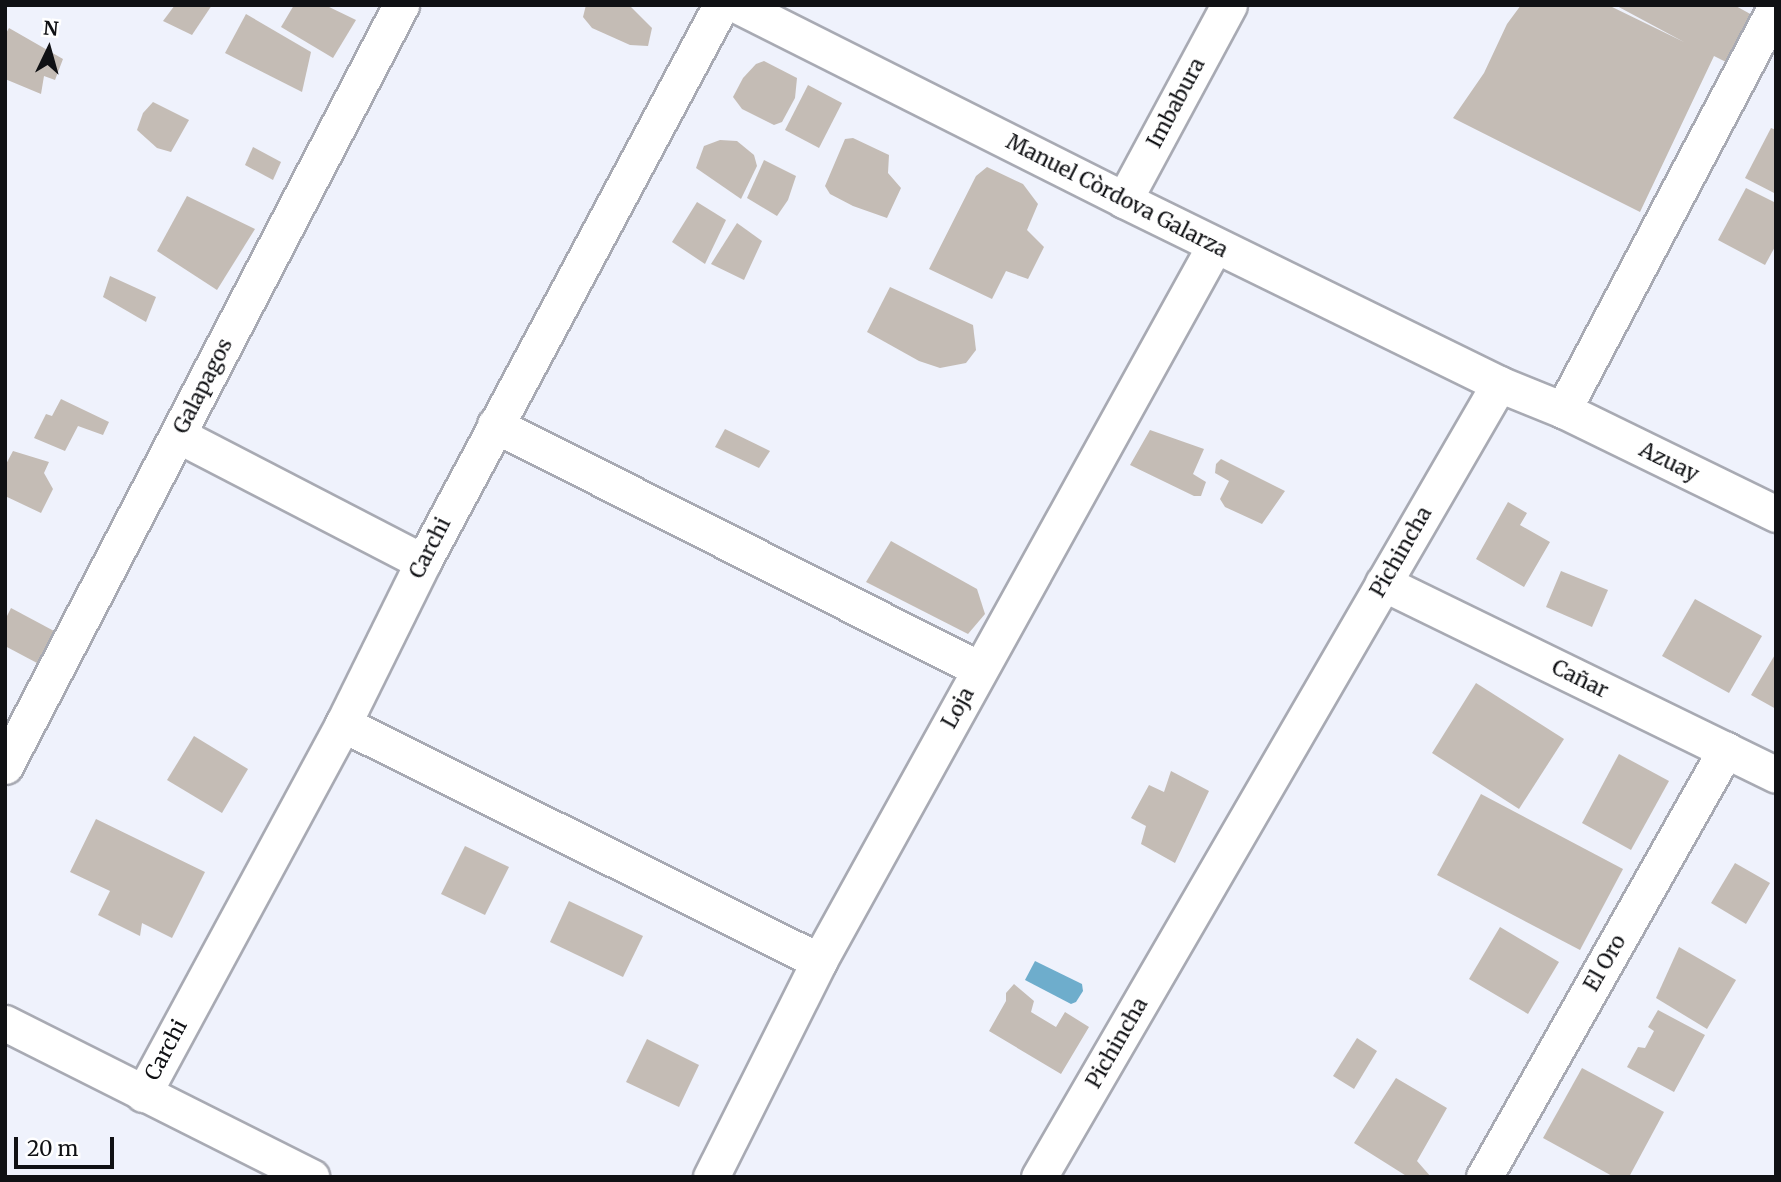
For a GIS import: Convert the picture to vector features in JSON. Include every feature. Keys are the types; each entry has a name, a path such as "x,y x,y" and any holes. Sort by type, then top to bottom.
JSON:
{"street":[{"name":"Galapagos","path":"5,766 401,5"},
{"name":"Carchi","path":"143,1094 343,724 495,425 721,5"},
{"name":"Manuel Còrdova Galarza","path":"737,5 1124,200 1499,384"},
{"name":"Imbabura","path":"1124,200 1229,5"},
{"path":"1499,384 1563,410 1776,6"},
{"name":"Loja","path":"710,1177 819,961 1215,245"},
{"name":"Pichincha","path":"1039,1177 1499,384"},
{"name":"Azuay","path":"1563,410 1776,514"},
{"path":"495,425 979,669"},
{"path":"178,435 423,562"},
{"name":"Cañar","path":"1383,583 1776,775"},
{"path":"343,724 819,961"},
{"name":"El Oro","path":"1484,1177 1726,750"},
{"path":"5,1023 311,1177"}],"water":[{"path":"1035,961 1082,984 1083,991 1076,1002 1071,1004 1025,980"}],"building":[{"path":"175,5 212,5 192,35 163,21"},
{"path":"294,5 325,5 356,20 333,58 281,27"},
{"path":"586,5 629,5 652,28 648,46 630,45 592,28 583,17"},
{"path":"1521,5 1608,5 1684,42 1615,5 1734,5 1754,16 1732,65 1714,56 1640,212 1453,118 1484,73 1507,24"},
{"path":"246,14 311,52 302,92 225,53"},
{"path":"9,28 63,59 55,80 44,76 41,94 5,79 5,35"},
{"path":"764,61 797,78 795,98 782,122 774,125 742,109 733,97 743,78 756,64"},
{"path":"808,85 842,103 819,148 785,130"},
{"path":"153,102 189,120 171,152 157,148 137,130 143,113"},
{"path":"1771,128 1776,130 1776,194 1745,178"},
{"path":"853,138 889,155 888,173 901,188 887,218 853,206 830,194 825,186 845,139"},
{"path":"720,140 737,141 754,155 757,166 741,199 696,168 704,146"},
{"path":"253,147 281,162 273,180 245,165"},
{"path":"764,160 796,176 788,200 777,216 747,198"},
{"path":"987,167 1023,184 1038,204 1027,230 1044,247 1028,279 1006,271 992,299 929,269 976,176"},
{"path":"1746,188 1776,203 1776,245 1765,265 1718,240"},
{"path":"187,196 255,229 217,290 157,251"},
{"path":"697,202 726,220 705,264 672,242"},
{"path":"737,223 762,241 744,280 711,264"},
{"path":"110,276 156,297 146,322 103,297"},
{"path":"890,287 973,325 976,350 966,363 940,368 919,361 867,332"},
{"path":"61,399 109,422 103,435 78,426 65,451 34,438 46,414 52,416"},
{"path":"725,429 770,451 759,468 715,447"},
{"path":"1150,430 1204,449 1193,474 1206,482 1201,496 1194,496 1130,465"},
{"path":"13,451 49,462 44,473 53,489 41,513 5,496 5,466"},
{"path":"1221,459 1285,491 1262,524 1225,507 1220,499 1229,481 1215,473 1216,464"},
{"path":"1508,502 1527,513 1520,525 1550,542 1524,587 1476,559"},
{"path":"891,541 977,589 985,614 968,634 866,582"},
{"path":"1561,571 1608,590 1592,627 1546,607"},
{"path":"1695,599 1762,636 1729,693 1662,656"},
{"path":"11,608 54,631 37,663 5,646 5,620"},
{"path":"1776,653 1776,709 1751,695"},
{"path":"1476,683 1564,739 1519,809 1432,753"},
{"path":"194,736 248,769 222,813 167,780"},
{"path":"1619,754 1669,781 1631,850 1582,823"},
{"path":"1171,771 1209,791 1175,863 1141,844 1146,826 1131,818 1149,785 1164,792"},
{"path":"1481,794 1623,869 1580,950 1437,875"},
{"path":"96,819 205,872 172,938 142,923 140,936 98,915 110,891 70,872"},
{"path":"465,846 509,867 485,915 441,894"},
{"path":"1735,863 1770,883 1746,924 1711,903"},
{"path":"569,901 643,936 623,977 550,942"},
{"path":"1500,927 1559,962 1528,1014 1469,979"},
{"path":"1679,947 1736,980 1707,1029 1656,998"},
{"path":"1014,984 1034,1001 1031,1012 1056,1027 1065,1012 1089,1027 1061,1074 989,1031 1006,1001 1006,993"},
{"path":"1658,1010 1705,1035 1674,1092 1627,1067 1638,1047 1645,1048 1654,1031 1648,1027"},
{"path":"1357,1038 1377,1051 1354,1089 1333,1076"},
{"path":"647,1039 699,1065 679,1107 626,1082"},
{"path":"1582,1068 1664,1112 1629,1177 1614,1177 1543,1138"},
{"path":"1396,1078 1447,1108 1417,1161 1431,1177 1408,1177 1354,1143"}]}
